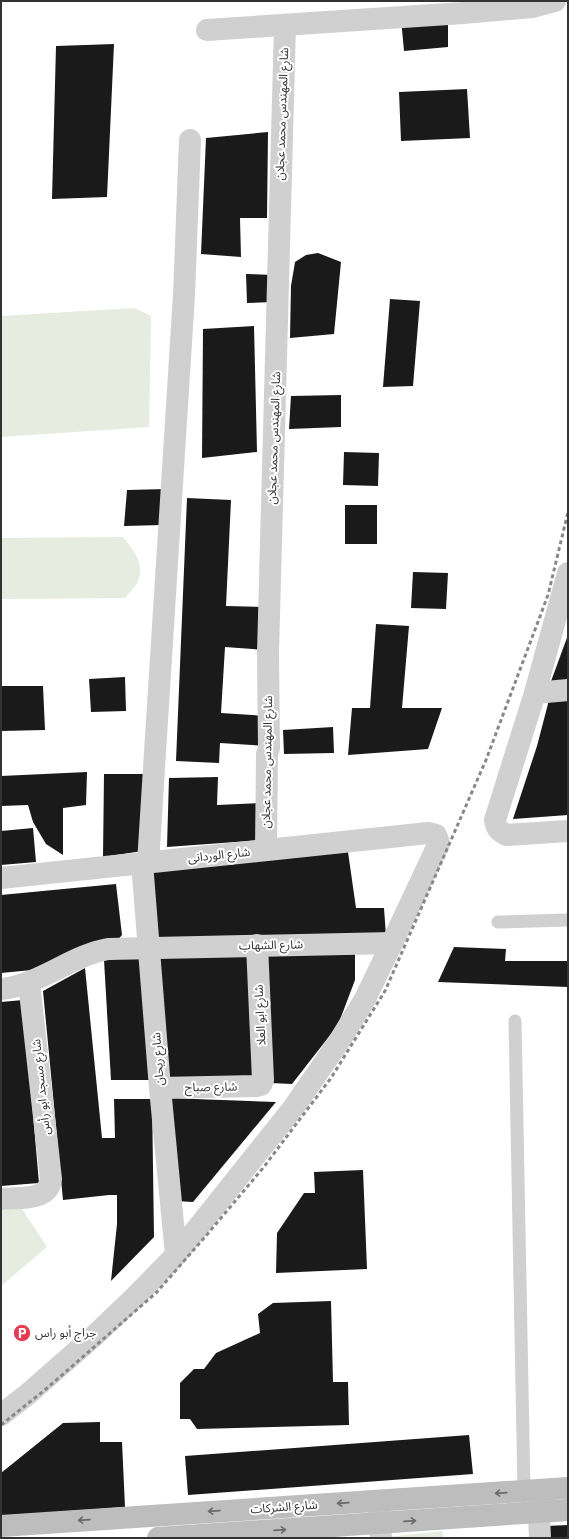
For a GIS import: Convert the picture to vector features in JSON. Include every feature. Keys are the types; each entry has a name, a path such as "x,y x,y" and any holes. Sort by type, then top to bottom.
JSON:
{"main road":[{"name":"شارع الشركات","path":"1,1526 568,1488"},
{"name":"شارع الشركات","path":"158,1538 380,1530 568,1510"}],"street":[{"path":"207,30 471,12 533,6 555,1"},
{"name":"شارع المهندس محمد عجلان","path":"266,850 268,653 285,25"},
{"name":"شارع ريحان","path":"176,1255 160,1088 145,863 184,295 190,140"},
{"path":"566,586 495,820 496,826 500,832 506,835 568,831"},
{"path":"534,693 568,690"},
{"name":"شارع الوردانى","path":"1,878 428,833 436,835 439,843 392,943"},
{"path":"1,1415 28,1394 94,1336 176,1255 294,1108 340,1040 365,999 392,943"},
{"name":"شارع الشهاب","path":"1,989 29,983 87,954 99,950 116,948 392,943"},
{"name":"شارع ابو العلا","path":"257,945 263,1080 261,1085"},
{"name":"شارع مسجد ابو رأس","path":"1,1199 38,1196 48,1190 51,1179 29,983"},
{"name":"شارع صباح","path":"160,1088 261,1085"},
{"path":"531,1491 539,1512 540,1538"},
{"path":"377,1501 380,1530"}],"lane":[{"path":"498,922 568,920"},
{"path":"515,1021 531,1491"}],"shaded area":[{"path":"134,308 151,316 149,427 1,437 1,316"},
{"path":"123,537 138,558 140,570 137,583 125,598 1,599 1,538"},
{"path":"20,1206 47,1247 1,1286 1,1208"},
{"path":"443,1531 443,1538 377,1538"}],"building":[{"path":"448,17 448,47 404,51 401,19"},
{"path":"114,44 107,197 52,199 56,46"},
{"path":"467,89 470,138 401,141 399,92"},
{"path":"268,132 267,218 240,218 241,257 201,254 206,138"},
{"path":"318,253 341,262 334,334 290,338 291,286 295,262 306,255"},
{"path":"246,274 274,275 273,302 247,303"},
{"path":"390,299 420,301 413,386 383,387"},
{"path":"254,326 257,452 202,458 203,329"},
{"path":"341,395 341,427 289,429 291,396"},
{"path":"344,452 379,453 378,486 343,485"},
{"path":"167,489 162,525 124,526 127,490"},
{"path":"187,498 231,500 226,606 268,607 265,650 225,647 221,713 266,716 267,746 220,743 219,763 176,761"},
{"path":"345,505 377,505 377,544 345,544"},
{"path":"413,572 448,573 446,609 411,608"},
{"path":"376,624 409,626 402,708 442,708 428,749 348,755 352,708 370,708"},
{"path":"568,635 568,682 550,684"},
{"path":"125,677 126,711 91,712 89,679"},
{"path":"1,686 43,686 45,730 1,731"},
{"path":"568,699 568,815 513,819 537,746 549,700"},
{"path":"333,727 334,753 284,754 283,730"},
{"path":"87,772 86,805 63,808 63,855 46,844 33,822 28,805 1,806 1,776"},
{"path":"104,774 151,774 149,850 103,857"},
{"path":"218,777 217,805 261,803 263,840 167,847 169,778"},
{"path":"33,828 36,862 1,865 1,831"},
{"path":"348,852 356,908 384,908 386,936 156,939 149,869"},
{"path":"116,884 122,935 116,942 32,970 1,973 1,895"},
{"path":"454,947 506,949 505,961 568,961 568,987 438,982"},
{"path":"355,953 355,980 338,1025 292,1084 270,1083 266,956"},
{"path":"250,956 254,1085 165,1080 154,957"},
{"path":"140,957 150,1080 111,1080 104,960"},
{"path":"85,968 102,1138 115,1138 114,1099 152,1099 154,1237 111,1281 117,1224 117,1195 63,1200 43,991"},
{"path":"23,1000 39,1183 1,1186 1,1002"},
{"path":"167,1098 276,1102 193,1202 175,1201"},
{"path":"363,1170 367,1269 276,1273 277,1233 304,1193 315,1193 314,1172"},
{"path":"331,1301 333,1382 348,1382 349,1425 197,1429 190,1419 180,1419 180,1383 194,1369 204,1369 216,1353 260,1333 258,1314 273,1303"},
{"path":"100,1422 100,1442 122,1442 125,1507 1,1516 1,1473 63,1423"},
{"path":"469,1435 473,1474 188,1495 185,1456"},
{"path":"568,1525 568,1538 547,1538 546,1526"}],"railway":[{"path":"1,1425 46,1389 156,1293 263,1168 331,1078 385,991 486,760 548,595 568,512"}],"place":[{"name":"جراج أبو راس","path":"22,1333"}]}
